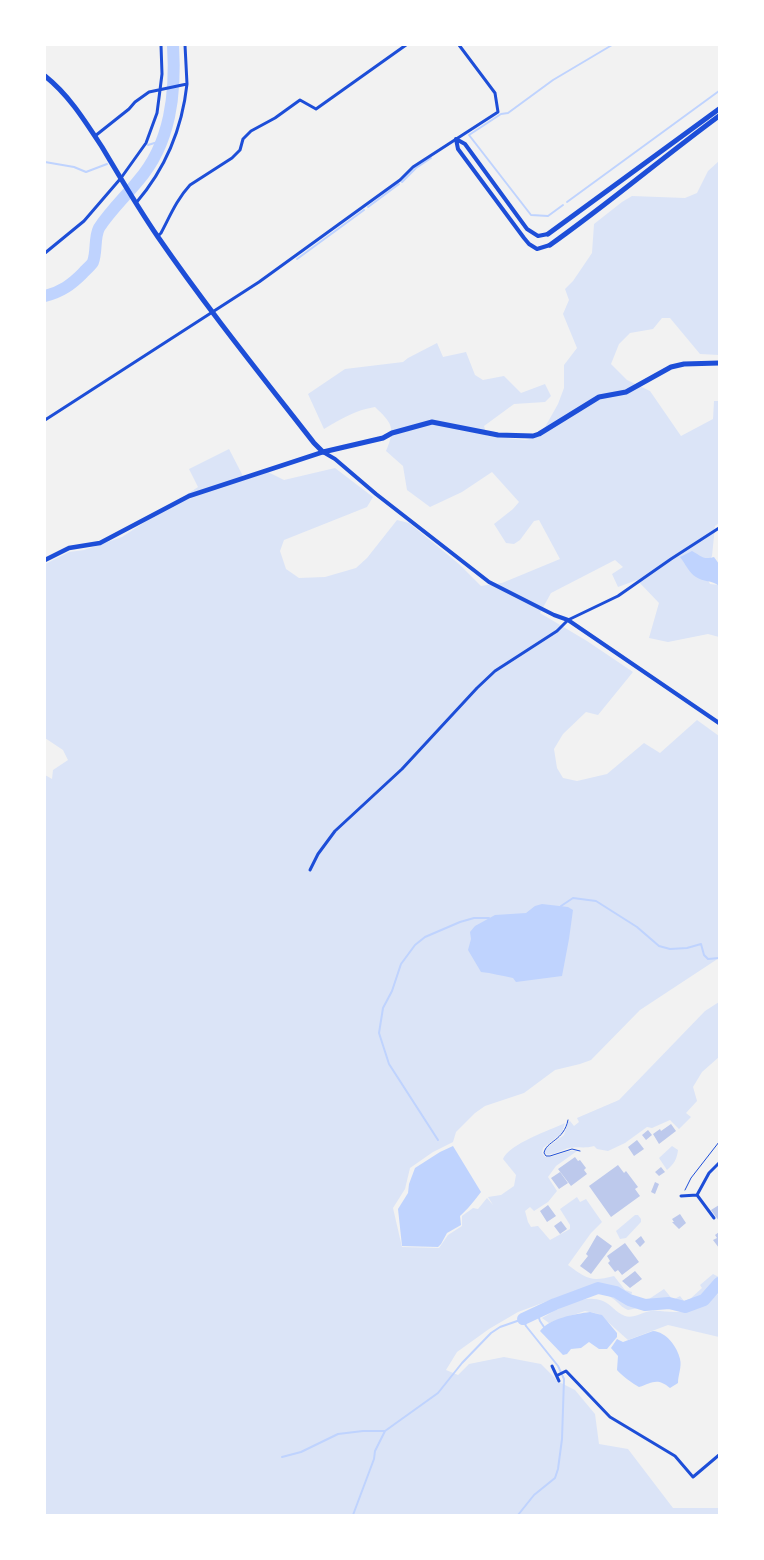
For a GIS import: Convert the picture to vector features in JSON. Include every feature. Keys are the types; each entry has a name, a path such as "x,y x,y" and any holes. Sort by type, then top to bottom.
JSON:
{"main road":[{"path":"45,76 56,84 70,99 157,236 213,313 323,452"},
{"path":"548,234 719,109"},
{"path":"550,245 584,221 674,149 719,116"},
{"path":"45,560 69,548 100,543 189,496 323,452 383,438 392,432 432,422 498,436 533,436 540,434 599,397 626,392 671,366 719,363"}],"street":[{"path":"45,253 84,221 122,179 146,143 157,113 162,90 161,45"},
{"path":"136,202 165,163 180,124 188,74 185,45"},
{"path":"157,236 184,191 190,185 232,158 240,150 243,139 251,132 300,100 316,110 406,45"},
{"path":"45,420 260,282 400,180 413,167 498,112 495,93 459,45"},
{"path":"95,136 144,96 185,85"},
{"path":"456,139 466,144 527,229 538,236 548,234"},
{"path":"456,139 458,149 524,238 537,249 550,245"},
{"path":"323,452 335,459 376,494 489,582 554,615 568,620 719,722"},
{"path":"310,870 318,854 336,831 402,769 477,688 495,672 558,631 568,620 618,596 719,528"},
{"path":"697,1195 709,1173 719,1163"},
{"path":"681,1196 697,1195"},
{"path":"697,1195 714,1218"},
{"path":"552,1366 558,1375 559,1381"},
{"path":"558,1375 566,1372 610,1416 675,1456 693,1477 719,1455"}],"path":[{"path":"568,1120 563,1134 544,1149 544,1153 546,1156 550,1156 572,1149 580,1151"},
{"path":"681,1196 691,1178 719,1142"}],"shaded area":[{"path":"719,161 719,355 700,354 670,318 662,318 653,329 630,333 619,344 611,364 627,380 650,391 681,436 713,419 714,401 719,401 719,523 715,526 712,556 702,570 710,584 719,585 719,637 708,634 668,642 649,638 659,603 637,580 618,587 612,574 623,567 615,560 551,593 540,613 587,641 633,672 598,715 586,712 563,734 554,749 557,768 563,778 577,781 607,774 644,743 660,753 697,720 719,736 719,958 640,1010 591,1060 555,1070 524,1093 485,1106 475,1113 456,1132 453,1142 433,1152 410,1168 405,1189 393,1208 402,1247 439,1248 448,1235 462,1226 462,1216 473,1208 478,1209 487,1198 493,1205 488,1197 501,1195 514,1186 516,1175 503,1159 507,1153 521,1143 565,1123 562,1133 543,1148 542,1153 545,1157 549,1157 569,1151 577,1151 556,1166 548,1177 557,1191 548,1202 534,1211 530,1207 525,1211 531,1227 538,1226 550,1240 570,1229 570,1225 560,1209 577,1197 580,1202 586,1199 602,1222 591,1233 568,1265 585,1276 594,1279 614,1276 625,1290 632,1292 631,1297 643,1303 664,1289 673,1300 680,1296 684,1301 690,1299 702,1288 700,1285 713,1274 719,1277 707,1293 693,1301 677,1306 652,1305 628,1310 599,1291 586,1291 558,1301 556,1298 518,1312 489,1329 457,1352 446,1370 458,1375 469,1364 504,1357 541,1364 559,1382 575,1390 595,1414 599,1444 628,1449 673,1508 719,1508 719,1515 45,1515 45,775 52,779 53,770 68,760 63,750 45,738 45,564 69,552 84,550 122,537 198,487 189,469 229,449 245,480 268,472 284,480 335,468 373,497 367,507 284,540 280,551 286,569 299,578 325,577 356,568 367,558 397,520 409,523 459,564 481,586 502,583 560,559 539,520 534,521 520,540 514,544 506,543 494,524 519,502 492,472 462,492 430,507 407,490 403,466 386,451 391,437 391,426 375,407 342,418 324,429 308,394 345,369 403,362 437,343 443,357 466,352 475,375 483,380 504,376 521,393 545,384 551,396 545,402 514,404 484,426 487,436 526,440 540,436 558,404 564,388 564,365 577,348 563,314 569,300 565,289 573,281 592,253 594,224 632,196 685,198 697,193 708,171"},
{"path":"719,1002 719,1057 702,1072 693,1087 697,1101 686,1113 691,1117 679,1129 670,1120 652,1128 647,1127 625,1143 608,1151 597,1149 594,1146 572,1147 554,1154 545,1154 545,1149 564,1135 568,1122 570,1121 574,1126 579,1122 577,1118 619,1100 705,1011"},
{"path":"672,1146 678,1150 678,1153 672,1166 667,1170 659,1158"},
{"path":"635,1215 638,1215 641,1222 626,1238 620,1239 616,1231"},
{"path":"719,1293 719,1337 668,1325 628,1340 599,1314 585,1311 549,1323 542,1318 571,1303 587,1299 603,1301 628,1317 651,1311 680,1312 698,1307"}],"water":[{"path":"692,551 704,558 714,557 719,564 719,586 699,579 689,570 680,557"},
{"path":"542,904 568,907 573,910 562,976 516,982 513,978 481,972 468,950 471,939 470,932 475,926 495,915 526,913 535,906"},
{"path":"453,1146 481,1192 460,1216 461,1225 447,1233 438,1247 402,1246 398,1209 408,1193 415,1168"},
{"path":"590,1312 602,1315 617,1333 617,1337 607,1349 599,1349 589,1342 581,1348 571,1349 567,1354 563,1355 540,1331 556,1320 570,1315"},
{"path":"653,1331 662,1334 670,1340 680,1359 678,1383 670,1388 658,1382 639,1387 617,1370 618,1356 611,1348 617,1339 623,1342"}],"building":[{"path":"671,1124 676,1131 659,1144 653,1134"},
{"path":"648,1130 652,1135 646,1140 642,1135"},
{"path":"637,1140 644,1149 634,1156 628,1147"},
{"path":"575,1157 586,1168 584,1170 587,1174 571,1186 558,1169"},
{"path":"618,1165 624,1173 626,1171 638,1187 635,1189 640,1196 611,1217 589,1186"},
{"path":"661,1167 665,1172 659,1176 655,1172"},
{"path":"560,1172 568,1183 559,1189 551,1178"},
{"path":"655,1182 659,1184 655,1194 651,1192"},
{"path":"548,1205 556,1216 547,1222 540,1211"},
{"path":"719,1205 719,1221 711,1210"},
{"path":"680,1214 686,1223 679,1229 672,1222 674,1222 672,1219"},
{"path":"561,1221 567,1229 560,1234 554,1226"},
{"path":"719,1232 719,1248 713,1240 717,1238 715,1235"},
{"path":"597,1235 612,1246 591,1274 580,1266 588,1256 586,1254"},
{"path":"641,1236 645,1242 640,1247 635,1241"},
{"path":"625,1243 639,1262 622,1275 618,1270 615,1272 608,1263 610,1261 607,1256"},
{"path":"635,1271 642,1279 630,1288 622,1281"}],"waterway":[{"path":"45,296 61,290 70,284 92,263 99,228 138,181 158,150 169,117 172,99 173,45"},
{"path":"563,205 548,216 531,215 469,135 501,114 508,113 553,80 612,45"},
{"path":"567,202 719,91"},
{"path":"148,145 161,141"},
{"path":"402,182 416,168 431,158"},
{"path":"45,162 74,167 86,172 107,164"},
{"path":"368,207 399,184"},
{"path":"297,259 364,210"},
{"path":"561,906 573,898 596,901 637,927 659,946 670,949 687,948 701,944 704,955 708,959 719,958"},
{"path":"438,1140 389,1064 379,1033 383,1008 392,991 401,964 415,945 425,937 460,922 474,918 489,918"},
{"path":"523,1319 555,1304 598,1288 616,1292 629,1300 645,1305 669,1303 685,1307 704,1300 719,1283"},
{"path":"537,1312 544,1327"},
{"path":"353,1515 374,1459 375,1451 385,1431 438,1393 462,1363 491,1333 500,1327 523,1319 526,1326 558,1366 564,1379 562,1439 555,1478 534,1495 518,1515"},
{"path":"282,1457 301,1452 338,1434 385,1431"}]}
